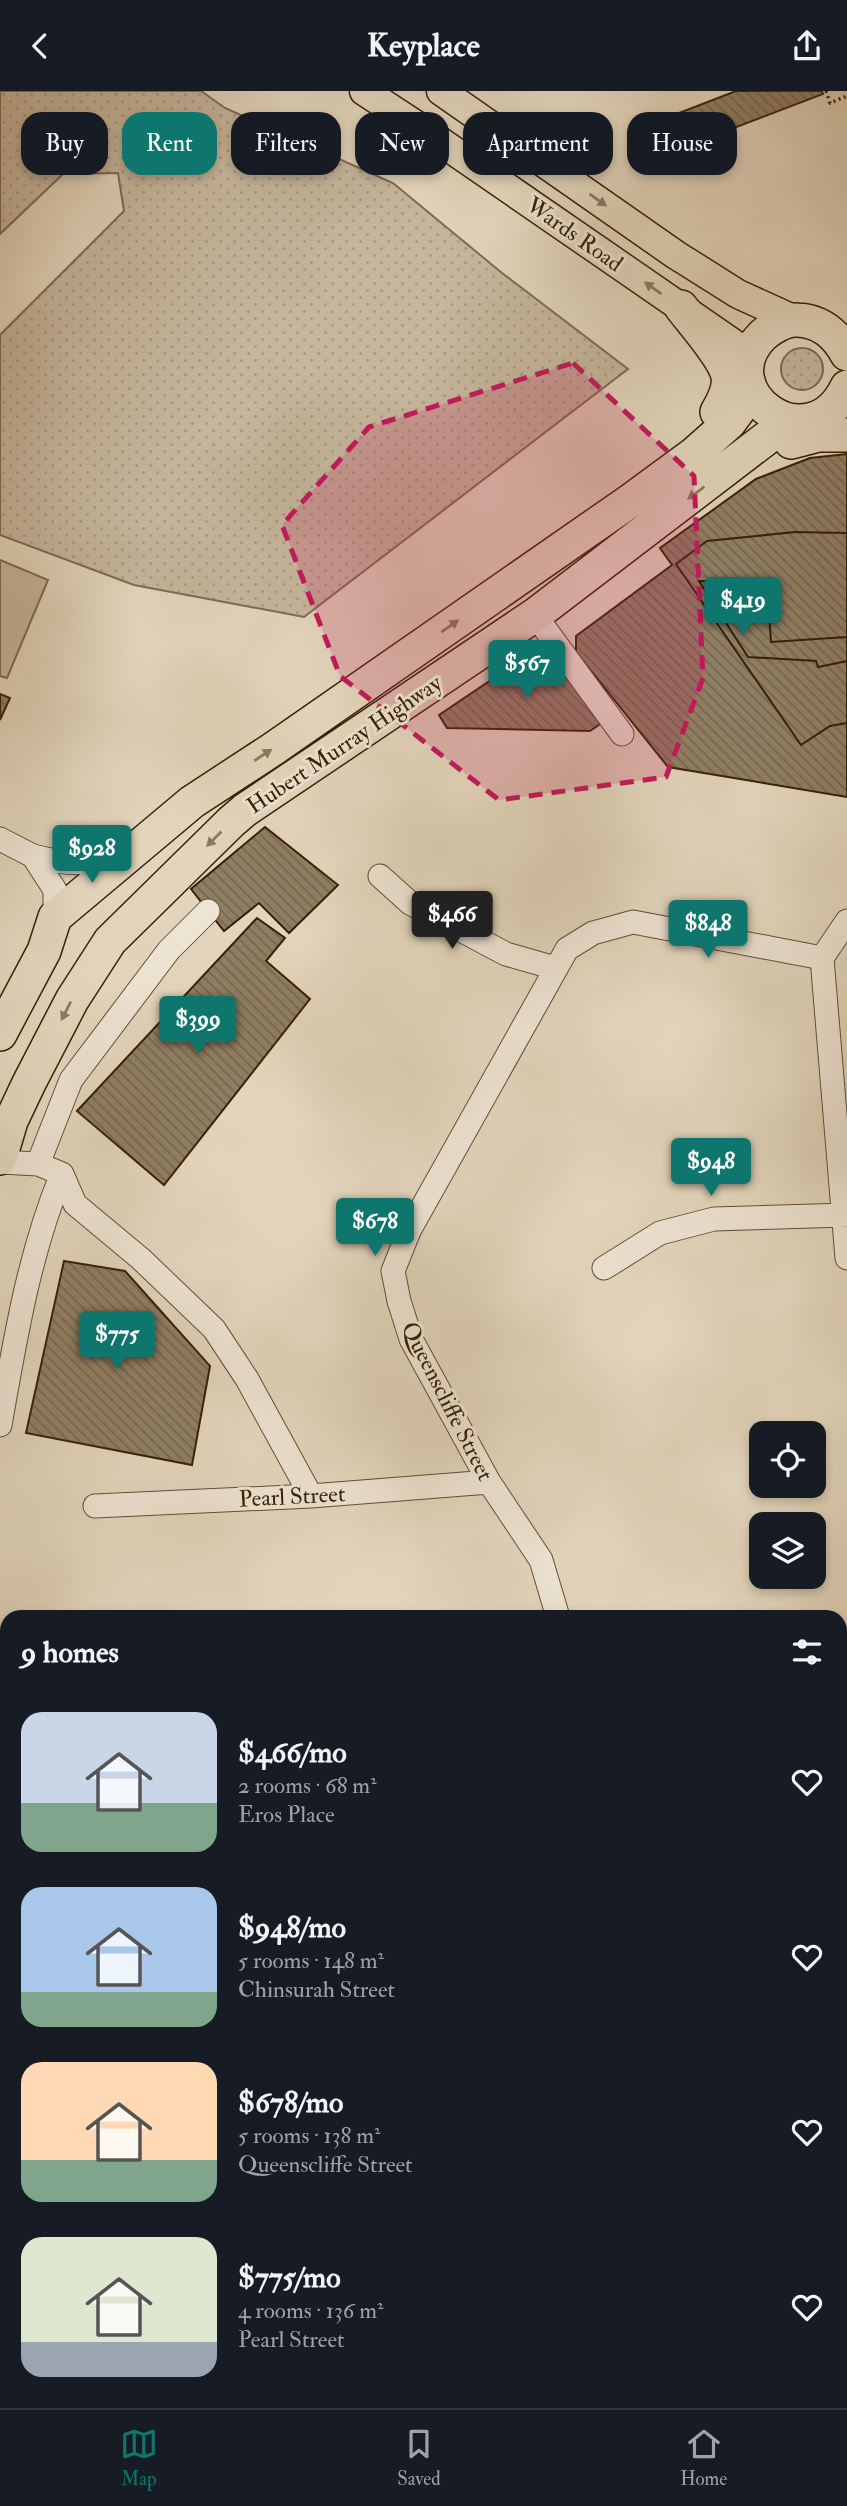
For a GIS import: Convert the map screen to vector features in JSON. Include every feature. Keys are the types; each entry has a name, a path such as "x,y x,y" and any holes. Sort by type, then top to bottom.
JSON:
{"highway":[{"path":"630,501 641,484 682,450 715,415 725,399 728,376 681,307"},
{"path":"843,411 812,419 789,421 765,410 752,392 747,367 757,341 769,330 819,320 840,341 847,354"},
{"name":"Hubert Murray Highway","path":"55,917 192,802 284,742 694,454 729,423 752,392"},
{"path":"725,471 774,447 818,435 843,411"},
{"name":"Hubert Murray Highway","path":"0,1160 11,1121 29,1083 72,1000 110,941 245,810 535,615 789,421"},
{"path":"0,1034 44,951 55,917"}],"main road":[{"name":"Wards Road","path":"364,91 750,355"},
{"name":"Wards Road","path":"441,91 676,255 738,294 819,320"}],"street":[{"path":"535,615 622,734"},
{"path":"0,839 33,856 62,864 92,863 115,857 143,843"},
{"path":"33,856 55,890 55,917"},
{"path":"380,876 410,904 506,954 555,968"},
{"path":"38,1164 71,1080 169,950 208,911"},
{"path":"847,921 822,958 847,1258"},
{"name":"Queenscliffe Street","path":"556,1610 541,1560 489,1482 411,1339 393,1271 409,1231 567,949 593,933 633,922 822,958"},
{"path":"0,1160 38,1164 62,1174 75,1204 141,1259 214,1329 242,1371 311,1496"},
{"path":"0,1425 14,1344 46,1213 62,1174"},
{"path":"604,1268 660,1233 714,1219 845,1215"},
{"name":"Pearl Street","path":"95,1506 311,1496 489,1482"}],"path":[{"path":"826,91 830,103 847,96"}],"highlighted area":[{"path":"573,363 694,476 703,678 666,777 499,800 340,676 282,525 369,427"}],"shaded area":[{"path":"0,91 201,91 234,112 231,112 231,175 341,175 341,160 355,166 355,175 375,175 393,183 502,273 628,369 304,617 134,585 0,535 0,335 124,211 118,173 108,173 108,112 21,112 21,175 62,175 0,234"},
{"path":"802,348 817,354 823,369 817,384 802,390 787,384 781,369 787,354"},
{"path":"0,560 48,580 7,678 0,676"}],"building":[{"path":"736,91 822,91 823,94 737,127 737,112 681,112"},
{"path":"847,454 847,797 668,767 576,652 576,636 672,565 660,548 756,479 810,458"},
{"path":"795,532 847,533 847,637 771,642 768,600 748,598 747,582 699,581 748,657 816,661 818,667 847,661 847,723 830,726 801,745 676,564 707,541"},
{"path":"537,649 555,654 603,722 590,731 447,728 439,715"},
{"path":"0,694 10,698 0,720"},
{"path":"265,827 338,885 289,933 259,903 224,931 191,889"},
{"path":"257,918 285,938 266,961 310,999 164,1185 77,1111"},
{"path":"64,1261 125,1271 210,1366 192,1465 26,1433"}]}
